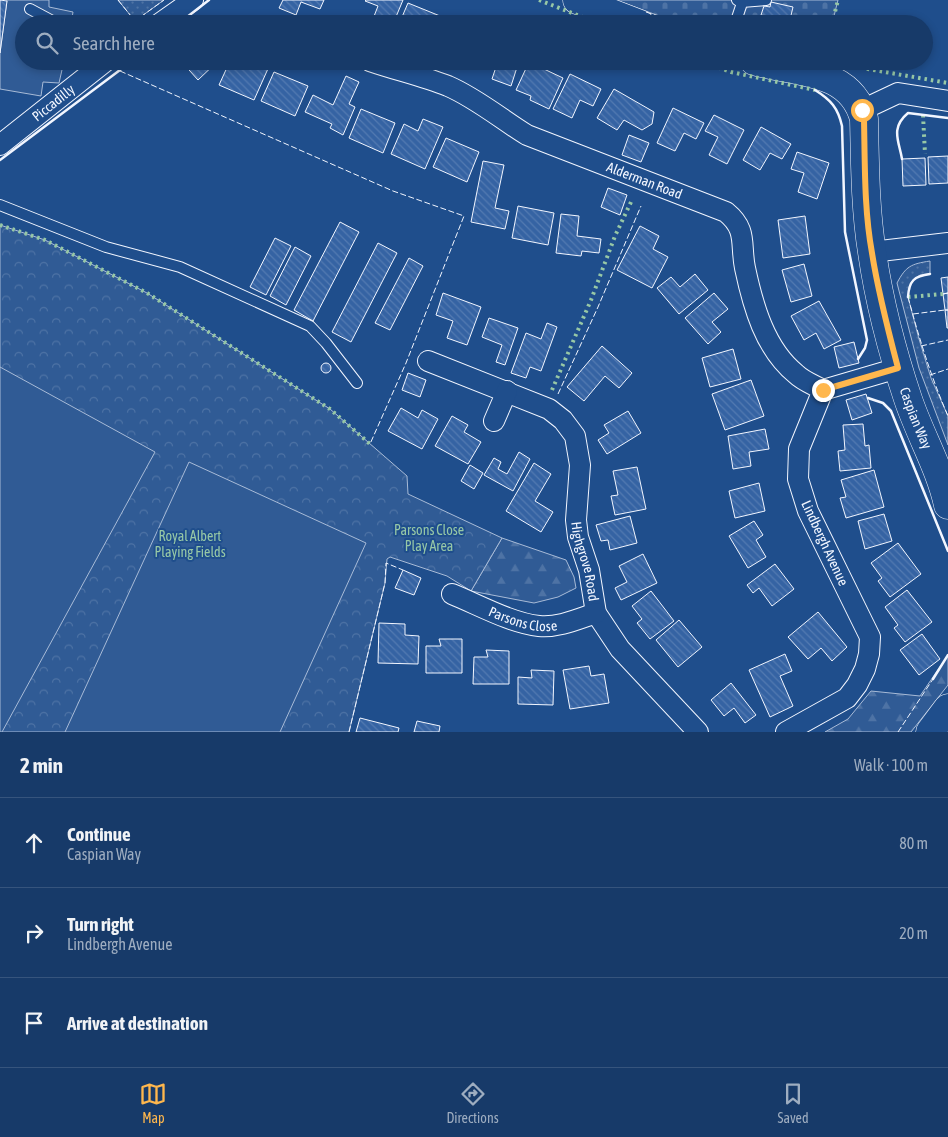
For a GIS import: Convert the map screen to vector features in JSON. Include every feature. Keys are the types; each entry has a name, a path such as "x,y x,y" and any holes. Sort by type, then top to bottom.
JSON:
{"street":[{"path":"172,15 193,0"},
{"path":"577,0 616,15"},
{"name":"Piccadilly","path":"0,145 95,70"},
{"name":"Alderman Road","path":"397,70 448,87 482,105 504,121 527,134 726,212 736,221 741,233 744,267 757,313 773,349 796,375 823,390"},
{"path":"792,70 834,80 849,92 862,110 898,93 948,101"},
{"name":"Caspian Way","path":"862,110 864,119 867,208 872,252 884,312 898,368 920,430 947,493"},
{"path":"872,252 948,243"},
{"name":"Highgrove Road","path":"428,361 549,409 563,420 574,436 580,464 576,520 578,537 589,570 596,613 620,649 698,732"},
{"path":"823,390 898,368"},
{"name":"Lindbergh Avenue","path":"786,732 847,698 857,686 865,669 869,654 870,637 808,511 798,479 799,450 823,390"},
{"path":"494,421 507,392"},
{"name":"Parsons Close","path":"452,594 516,620 540,626 563,624 596,613"},
{"path":"930,732 948,708"}],"lane":[{"path":"737,15 741,1 766,0"},
{"path":"30,9 41,15"},
{"path":"0,206 106,247 180,267 310,326 326,343 357,383"}],"green space":[{"path":"118,0 164,0 143,15 130,15"},
{"path":"616,0 838,0 834,15 657,15"},
{"name":"Royal Albert Playing Fields","path":"0,225 45,240 147,293 330,409 407,476 408,494 502,538 471,591 447,576 390,557 387,559 385,583 349,732 0,732"},
{"path":"930,261 930,274 920,275 913,280 909,287 908,297 931,378 948,416 948,445 919,368 897,283 906,269 918,263"},
{"path":"502,538 566,560 574,577 576,588 558,597 534,603 471,591"},
{"path":"948,655 948,685 911,732 825,732 848,719 871,691 920,696"}],"shaded area":[{"path":"7,0 49,0 49,7 73,12 72,15 15,15 15,70 62,70 59,83 43,82 41,96 0,89 0,53"},
{"path":"0,367 155,452 2,732 0,732"},
{"path":"189,462 366,543 280,732 65,732"}],"building":[{"path":"0,0 7,1 0,53"},
{"path":"283,0 324,0 320,9 301,2 296,15 279,8"},
{"path":"403,0 397,15 374,15 378,6 365,1"},
{"path":"771,2 793,7 791,15 761,15 764,6 770,7"},
{"path":"408,3 438,15 403,15"},
{"path":"189,70 209,70 198,80"},
{"path":"226,70 267,70 254,100 219,85"},
{"path":"495,70 516,70 511,86 492,79"},
{"path":"525,70 546,70 563,78 549,109 530,100 531,96 516,90"},
{"path":"274,72 308,86 295,116 261,101"},
{"path":"570,74 601,89 593,106 580,100 572,118 553,109"},
{"path":"346,76 359,82 349,104 355,107 343,135 330,128 332,124 305,112 313,95 333,105"},
{"path":"614,89 654,112 652,124 642,130 624,120 617,130 597,118"},
{"path":"673,108 704,123 696,139 684,133 675,151 657,143"},
{"path":"361,109 395,123 383,153 349,138"},
{"path":"714,115 744,130 727,164 709,155 718,137 705,131"},
{"path":"423,119 443,127 425,169 391,154 404,124 418,131"},
{"path":"761,127 791,144 782,159 770,153 760,170 743,160"},
{"path":"629,135 649,143 641,162 622,155"},
{"path":"446,138 479,152 467,182 433,167"},
{"path":"797,152 829,163 817,199 798,192 804,173 791,169"},
{"path":"948,156 948,183 929,184 928,157"},
{"path":"925,158 926,185 903,186 902,159"},
{"path":"483,161 504,165 495,208 509,211 505,229 471,222"},
{"path":"608,188 627,195 620,215 601,207"},
{"path":"518,206 554,213 548,245 512,238"},
{"path":"561,214 579,216 577,236 601,239 599,253 582,251 581,256 556,253"},
{"path":"805,216 810,254 783,258 778,220"},
{"path":"340,222 359,232 313,321 294,310"},
{"path":"640,226 659,236 653,249 668,257 652,288 617,270"},
{"path":"275,238 291,246 266,295 250,287"},
{"path":"378,243 397,253 351,342 332,332"},
{"path":"295,247 311,256 286,305 270,296"},
{"path":"409,258 423,266 390,330 375,323"},
{"path":"804,264 812,296 791,302 782,270"},
{"path":"695,274 708,290 679,314 657,288 671,277 680,287"},
{"path":"948,277 948,293 943,294 941,278"},
{"path":"443,293 481,307 467,345 447,338 453,321 436,315"},
{"path":"714,293 728,309 712,322 721,332 708,344 685,318"},
{"path":"948,293 948,310 945,310 943,294"},
{"path":"819,301 841,340 824,349 816,333 804,340 791,316"},
{"path":"945,310 948,310 948,328 947,328"},
{"path":"489,318 518,328 505,365 496,362 502,345 482,337"},
{"path":"547,323 557,327 541,371 530,367 526,378 511,373 526,333 541,339"},
{"path":"854,342 859,363 839,368 834,347"},
{"path":"602,346 632,373 619,388 605,376 584,401 567,387"},
{"path":"733,349 741,379 710,387 702,358"},
{"path":"324,363 328,363 331,368 330,372 324,373 321,370 321,366"},
{"path":"408,373 426,380 420,397 402,390"},
{"path":"751,380 764,416 725,430 712,394"},
{"path":"866,394 872,413 852,420 846,400"},
{"path":"401,408 418,418 422,410 438,419 422,449 388,431"},
{"path":"628,411 641,433 607,454 598,440 609,433 604,425"},
{"path":"452,416 468,425 464,432 481,442 468,464 435,446"},
{"path":"863,424 865,446 869,445 871,468 840,471 838,451 845,450 843,425"},
{"path":"765,429 769,449 749,452 751,466 733,469 728,436"},
{"path":"519,452 530,459 513,491 484,475 494,458 501,462 498,469 507,474"},
{"path":"534,463 551,474 535,501 553,512 541,532 506,511"},
{"path":"470,465 483,473 474,489 461,481"},
{"path":"637,467 646,509 615,515 611,496 618,495 613,471"},
{"path":"874,470 884,507 846,518 840,498 846,497 841,480"},
{"path":"759,483 765,511 735,518 729,491"},
{"path":"884,514 892,541 865,549 858,521"},
{"path":"630,516 637,543 610,550 608,540 601,541 596,525"},
{"path":"754,521 763,535 756,540 766,557 748,568 729,536"},
{"path":"898,543 921,574 890,597 878,581 882,578 871,563"},
{"path":"643,554 657,583 621,600 615,588 627,582 619,566"},
{"path":"775,564 794,589 772,606 759,588 753,593 747,585"},
{"path":"403,570 421,578 414,595 395,588"},
{"path":"907,590 932,622 905,642 894,628 898,625 885,607"},
{"path":"651,591 674,621 650,639 637,623 642,619 632,606"},
{"path":"818,612 847,647 832,661 821,648 808,659 788,637"},
{"path":"679,620 702,647 678,667 656,640"},
{"path":"379,623 405,624 405,635 419,636 418,664 378,663"},
{"path":"922,634 940,659 919,675 900,650"},
{"path":"439,639 462,639 462,673 426,673 426,646 441,646"},
{"path":"486,650 509,651 509,684 473,684 474,657 488,657"},
{"path":"785,654 792,671 780,676 793,706 770,717 749,670"},
{"path":"589,666 591,676 604,674 609,703 570,709 563,670"},
{"path":"531,670 554,671 553,705 518,704 518,677 532,678"},
{"path":"731,683 756,715 745,723 734,708 724,716 711,700"},
{"path":"360,718 399,728 398,732 356,732"},
{"path":"417,721 440,726 439,732 414,732"}],"hedge":[{"path":"539,0 577,15"},
{"path":"834,15 838,0"},
{"path":"725,70 815,90"},
{"path":"874,70 948,83"},
{"path":"923,115 925,154"},
{"path":"552,390 591,300 615,236 631,202"},
{"path":"0,225 45,240 147,293 330,409 370,444"},
{"path":"908,297 943,294"}],"fence":[{"path":"118,0 130,15"},
{"path":"143,15 164,0"},
{"path":"646,12 655,15"},
{"path":"120,71 393,191 464,216 406,363 370,444"},
{"path":"558,394 641,206"},
{"path":"908,297 936,387 948,416"},
{"path":"913,314 945,310"},
{"path":"921,346 948,340"},
{"path":"930,375 948,369"},
{"path":"349,732 385,583 386,563 403,570"},
{"path":"898,732 933,679"}],"wall":[{"path":"190,15 209,0"},
{"path":"0,160 120,70"},
{"path":"815,90 833,105 842,126 845,232 867,340 865,348 858,359"},
{"path":"902,159 897,129 902,119 908,113 948,118"},
{"path":"908,297 913,280 930,274"},
{"path":"868,398 883,403 891,411 948,551"},
{"path":"933,679 948,655"}],"route":[{"path":"823,390 898,368 872,252 867,208 864,119 862,110"}],"park label":[{"name":"Parsons Close Play Area","path":"429,538"}]}
